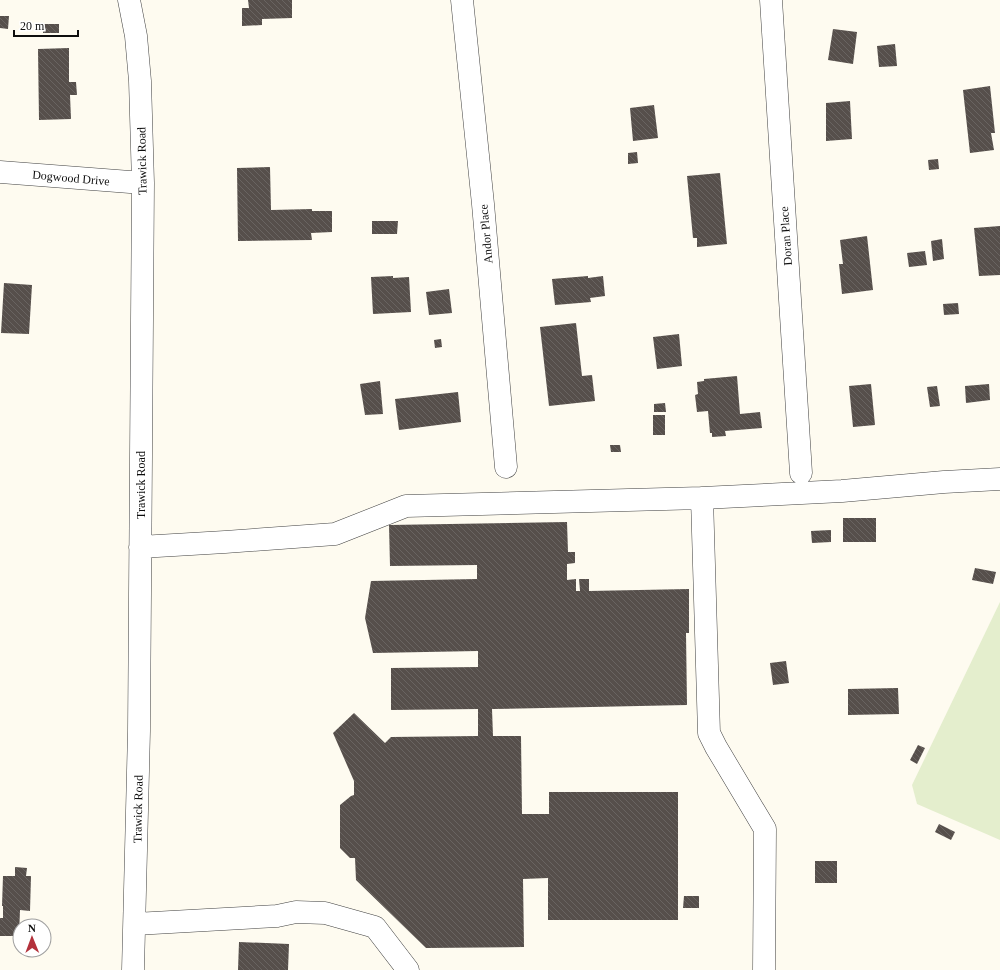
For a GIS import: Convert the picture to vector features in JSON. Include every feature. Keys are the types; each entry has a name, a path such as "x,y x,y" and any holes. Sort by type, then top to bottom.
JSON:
{"street":[{"name":"Trawick Road","path":"129,0 136,36 140,81 143,184 139,731 133,970"},
{"name":"Andor Place","path":"462,0 483,204 506,467"},
{"name":"Doran Place","path":"771,0 801,473"},
{"name":"Dogwood Drive","path":"0,172 143,184"},
{"path":"140,547 336,534 406,506 702,498 842,491 944,482 1000,479"},
{"path":"702,498 709,733 765,828 764,970"},
{"path":"135,924 277,916 296,912 325,913 375,927 408,970"}],"green space":[{"path":"1000,602 1000,840 917,804 912,785"}],"building":[{"path":"248,0 292,0 292,18 262,19 262,25 242,26 242,8 249,8"},
{"path":"0,16 9,16 8,29 0,28"},
{"path":"43,24 59,24 59,33 43,33"},
{"path":"833,29 857,32 853,64 828,60"},
{"path":"895,44 897,66 879,67 877,46"},
{"path":"69,48 69,82 76,82 77,95 70,95 71,119 39,120 38,49"},
{"path":"990,86 995,133 991,133 994,150 970,153 963,90"},
{"path":"850,101 852,139 826,141 826,103"},
{"path":"654,105 658,138 633,141 630,108"},
{"path":"637,152 638,163 628,164 628,153"},
{"path":"938,159 939,169 929,170 928,160"},
{"path":"270,167 271,210 312,209 312,211 332,211 332,232 311,233 312,240 238,241 237,168"},
{"path":"720,173 727,244 697,247 697,238 693,238 687,176"},
{"path":"372,221 398,221 397,234 372,234"},
{"path":"1000,226 1000,275 979,276 974,228"},
{"path":"867,236 873,290 842,294 839,264 843,264 840,240"},
{"path":"942,239 944,259 933,261 931,241"},
{"path":"925,251 927,265 909,267 907,253"},
{"path":"393,276 393,278 409,277 411,312 373,314 371,277"},
{"path":"588,276 588,278 603,276 605,296 590,298 591,302 555,305 552,279"},
{"path":"4,283 32,285 29,334 1,333"},
{"path":"449,289 452,313 429,315 426,292"},
{"path":"958,303 959,314 944,315 943,304"},
{"path":"576,323 582,376 592,375 595,401 549,406 540,327"},
{"path":"679,334 682,366 657,369 653,337"},
{"path":"441,339 442,347 435,348 434,340"},
{"path":"737,376 740,414 760,412 762,428 725,431 726,436 712,437 712,433 710,433 708,411 697,412 695,395 698,394 697,382 704,381 704,379"},
{"path":"380,381 383,414 365,415 360,384"},
{"path":"871,384 875,425 853,427 849,386"},
{"path":"989,384 990,400 966,403 965,386"},
{"path":"937,386 940,406 930,407 927,387"},
{"path":"458,392 461,422 399,430 395,399"},
{"path":"665,403 666,412 654,412 654,404"},
{"path":"653,415 665,415 665,435 653,435"},
{"path":"610,445 620,445 621,452 611,452"},
{"path":"843,518 876,518 876,542 843,542"},
{"path":"567,522 568,552 575,552 575,563 567,564 567,580 576,579 576,591 580,591 579,579 589,579 589,591 689,589 689,633 686,633 687,705 492,709 493,736 521,736 522,814 549,814 549,792 678,792 678,920 548,920 548,878 523,879 524,947 426,948 356,880 355,858 350,858 340,848 340,805 354,795 354,781 333,733 354,713 385,743 391,737 478,736 478,709 391,710 391,668 478,667 478,651 373,653 365,618 371,581 477,579 477,565 390,566 389,525"},
{"path":"831,530 831,542 812,543 811,531"},
{"path":"975,568 996,572 993,584 972,580"},
{"path":"786,661 789,683 773,685 770,663"},
{"path":"898,688 899,714 848,715 848,689"},
{"path":"918,745 925,748 917,764 910,760"},
{"path":"939,824 955,832 951,840 935,832"},
{"path":"815,861 837,861 837,883 815,883"},
{"path":"15,867 27,868 26,876 31,876 30,911 20,910 20,918 12,918 12,936 0,936 0,918 3,918 3,876 15,876"},
{"path":"684,896 699,896 699,908 683,908"},
{"path":"239,942 289,944 288,970 238,970"}]}
